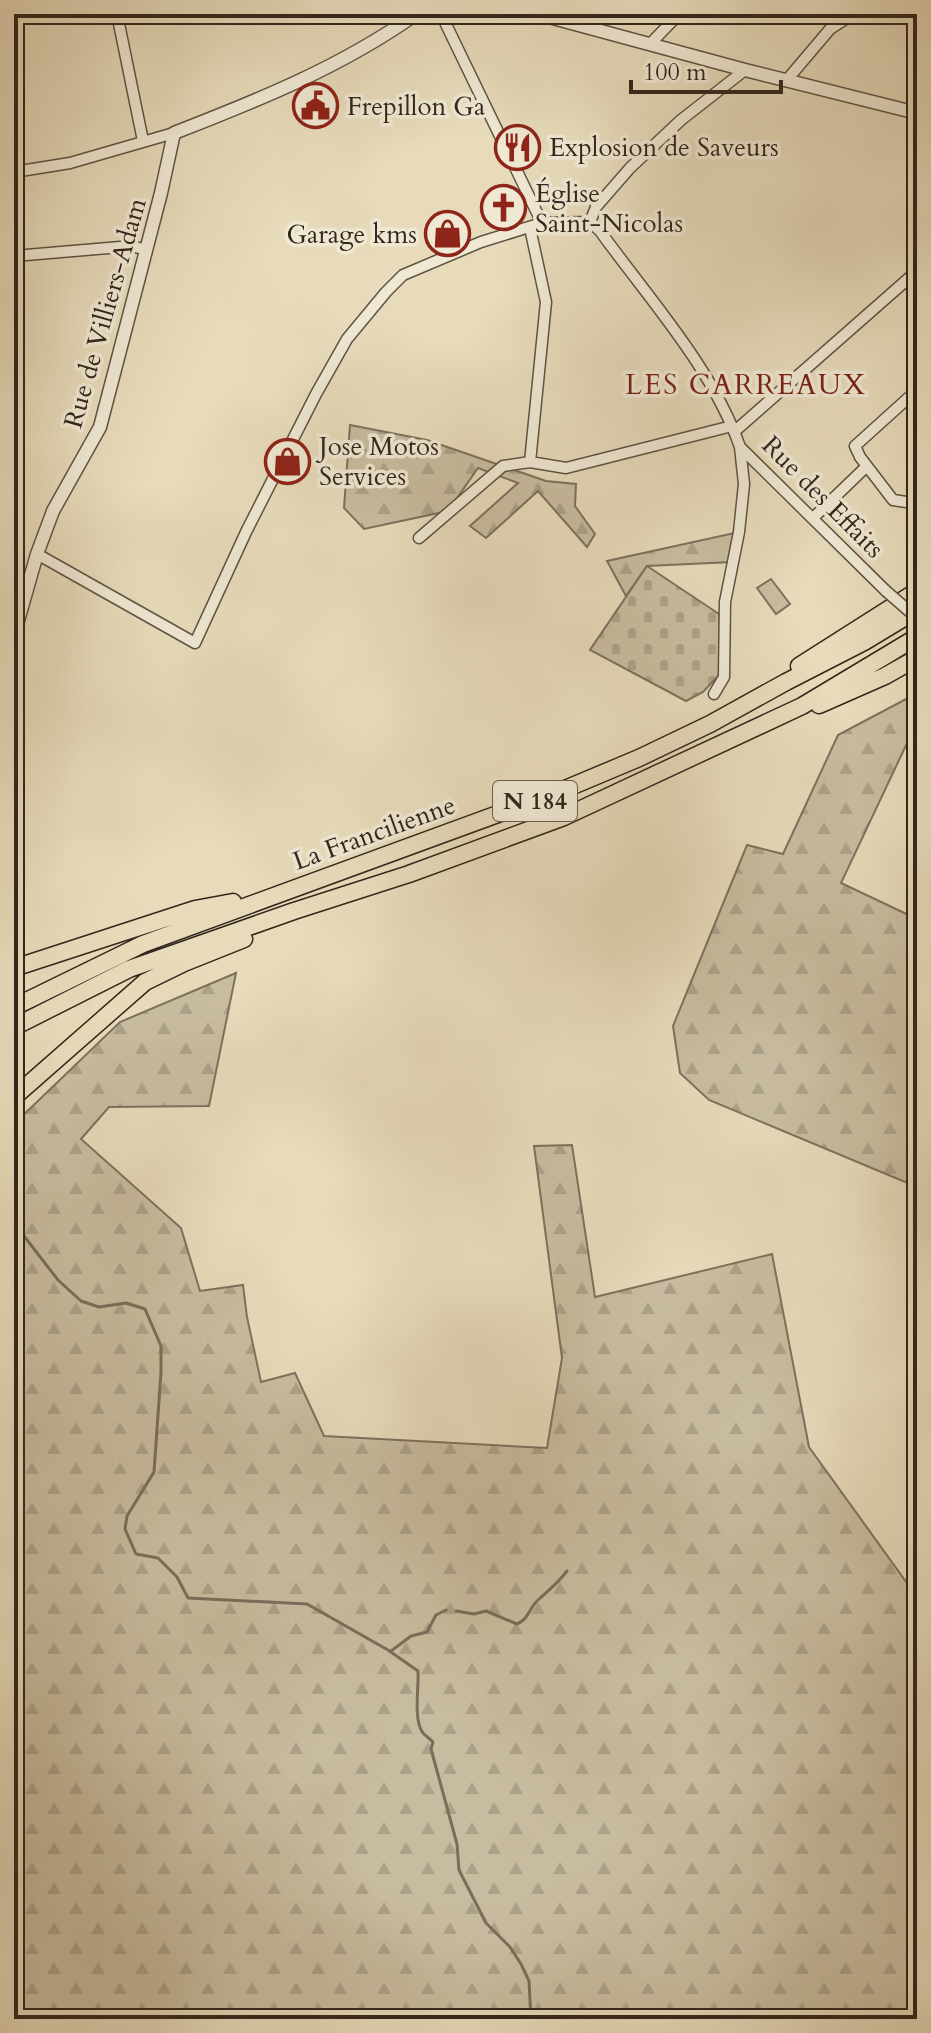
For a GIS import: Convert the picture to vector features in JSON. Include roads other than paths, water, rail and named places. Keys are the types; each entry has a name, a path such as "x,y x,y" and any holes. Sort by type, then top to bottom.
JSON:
{"highway":[{"path":"786,682 793,670 917,591"},
{"name":"La Francilienne","path":"14,1007 143,944 558,792 710,724 864,642 917,610"},
{"name":"La Francilienne","path":"14,1027 129,969 409,874 564,817 802,706 917,637"},
{"path":"802,706 814,707 885,676 917,658"},
{"path":"14,968 195,909 274,894"},
{"path":"14,1097 145,982 264,931 294,911"}],"street":[{"path":"117,14 143,141"},
{"path":"14,172 70,163 174,133 289,87 354,54 416,14"},
{"path":"441,14 542,223"},
{"path":"538,14 917,113"},
{"path":"651,43 679,14"},
{"path":"786,81 830,29 853,14"},
{"path":"37,554 195,643 246,532 316,394 347,339 386,292 403,275 481,242 542,223 590,222 596,207 630,168 681,120 745,70"},
{"name":"Rue de Villiers-Adam","path":"14,635 20,585 37,554 53,511 100,427 174,133"},
{"name":"Rue des Effaits","path":"590,222 600,231 705,377 740,447 917,618"},
{"path":"530,228 546,302 530,462"},
{"path":"26,255 132,246 146,250"},
{"path":"419,538 503,466 530,462 566,468 733,428 917,271"},
{"path":"917,390 855,446 893,500 913,503 917,500"},
{"path":"714,694 724,677 725,602 739,532 744,484 740,447"},
{"path":"813,518 867,466"}],"waterway":[{"path":"14,1223 58,1280 81,1301 99,1307 126,1303 145,1309 161,1346 154,1472 127,1516 125,1529 136,1554 158,1558 177,1577 188,1598 307,1604 388,1650 418,1671 418,1720 423,1733 433,1742 431,1749 457,1844 459,1870 486,1923 510,1947 521,1964 529,1981 531,2019"},
{"path":"456,1611 474,1614 486,1611 517,1624 567,1571"},
{"path":"391,1651 411,1636 427,1632 436,1615 446,1610"}],"place":[{"name":"Frepillon Ga","path":"316,106"},
{"name":"Explosion de Saveurs","path":"518,147"},
{"name":"Église Saint-Nicolas","path":"504,208"},
{"name":"Garage kms","path":"448,234"},
{"name":"Jose Motos Services","path":"288,461"}],"district":[{"name":"LES CARREAUX","path":"746,385"}]}
